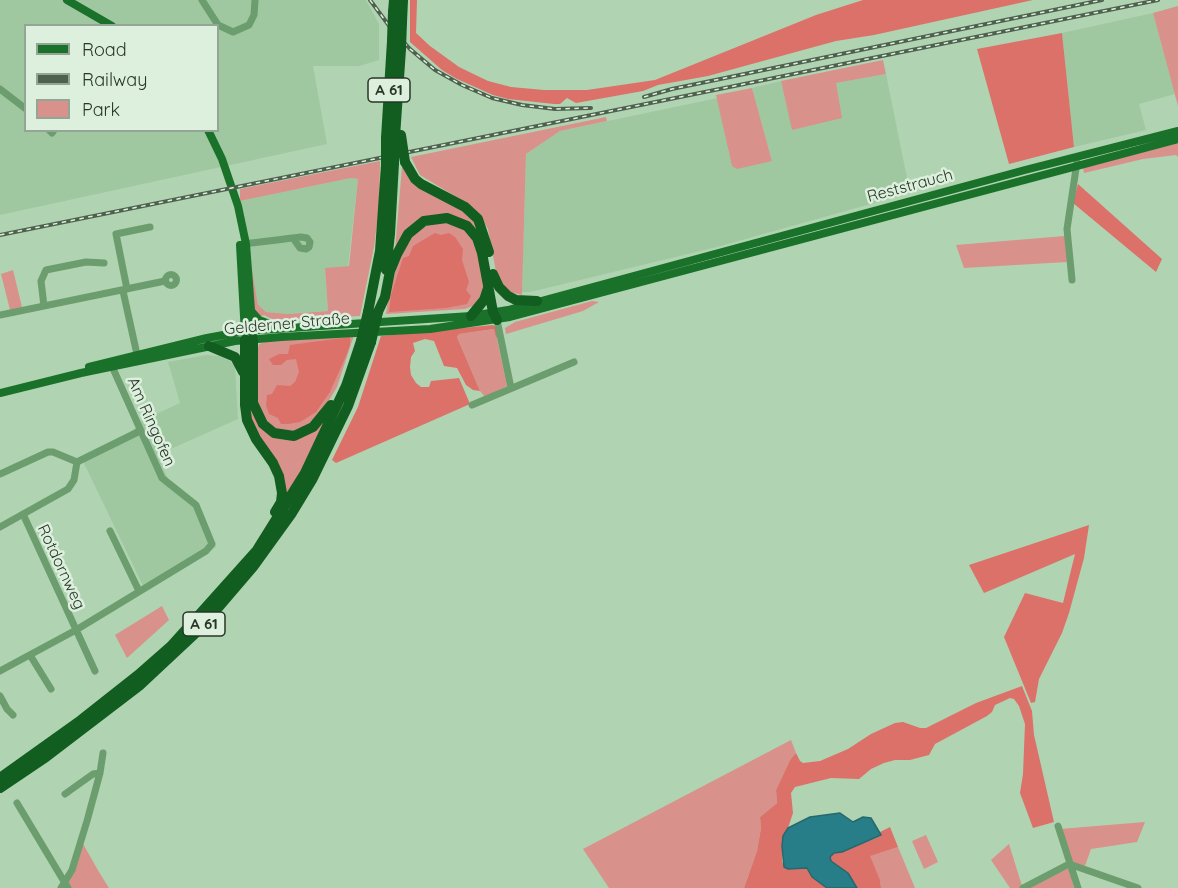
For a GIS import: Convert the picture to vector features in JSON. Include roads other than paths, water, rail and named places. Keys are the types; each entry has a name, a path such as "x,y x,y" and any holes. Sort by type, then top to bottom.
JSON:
{"highway":[{"name":"A 61","path":"0,789 46,757 146,679 200,629 253,567 312,480 348,406 373,312 380,251 395,163 392,41 394,0"},
{"name":"A 61","path":"394,137 403,0"},
{"path":"394,137 395,163 421,184 465,207 478,219 487,243 497,314"},
{"path":"373,312 385,297 390,271 401,245 417,225 432,219 447,218 467,226 480,244 491,279 501,290 516,300 537,301"},
{"path":"471,316 484,300 491,279"},
{"path":"249,335 244,377 245,405 250,429 273,463 282,485 281,502 257,550"},
{"path":"249,335 255,409 263,424 274,433 294,436 313,427 346,386"},
{"name":"A 61","path":"0,778 53,741 138,675 178,639 257,550 305,473 366,341"},
{"path":"209,346 234,357 244,377"}],"main road":[{"path":"67,0 109,24"},
{"name":"Reststrauch","path":"497,314 537,301 651,275 1077,156 1111,150 1178,131"},
{"path":"209,132 224,165 234,197 243,244 251,311 249,335"},
{"name":"Reststrauch","path":"497,314 1178,139"},
{"path":"243,244 249,335"},
{"path":"251,311 259,320 281,327"},
{"name":"Gelderner Straße","path":"138,358 207,338 430,329 497,314"},
{"name":"Gelderner Straße","path":"0,393 111,364 209,346 281,327 497,314"}],"street":[{"path":"202,0 217,24"},
{"path":"219,25 233,32 249,26 254,15 255,0"},
{"path":"0,89 24,107"},
{"path":"1072,280 1067,229 1077,156"},
{"path":"138,358 116,234 150,226"},
{"path":"243,244 293,238"},
{"path":"44,306 41,281 46,270 86,261 104,263"},
{"path":"0,315 165,281"},
{"path":"497,314 511,388"},
{"path":"472,405 574,362"},
{"name":"Am Ringofen","path":"111,364 162,478 196,505 212,539 211,546 139,591"},
{"path":"0,474 48,452 77,462 140,431"},
{"path":"0,527 68,489 74,480 77,462"},
{"name":"Rotdornweg","path":"23,514 95,671"},
{"path":"0,659 2,670 76,630 139,591 110,531"},
{"path":"30,655 51,690"},
{"path":"0,696 13,715"},
{"path":"64,886 72,870 82,838 100,773 103,753"},
{"path":"66,794 93,774 100,773"},
{"path":"17,803 64,886"},
{"path":"1058,826 1078,888"},
{"path":"1023,888 1070,864 1138,888"}],"water":[{"path":"840,813 853,822 863,817 871,818 881,835 842,852 834,853 830,857 831,861 848,873 857,888 827,888 812,877 807,868 788,869 784,867 783,836 788,828 810,817"}],"railway":[{"path":"370,0 410,49 435,70 462,85 492,98 522,105 555,109 591,108"},
{"path":"644,97 672,89 1102,0"},
{"path":"0,235 1158,0"}]}
